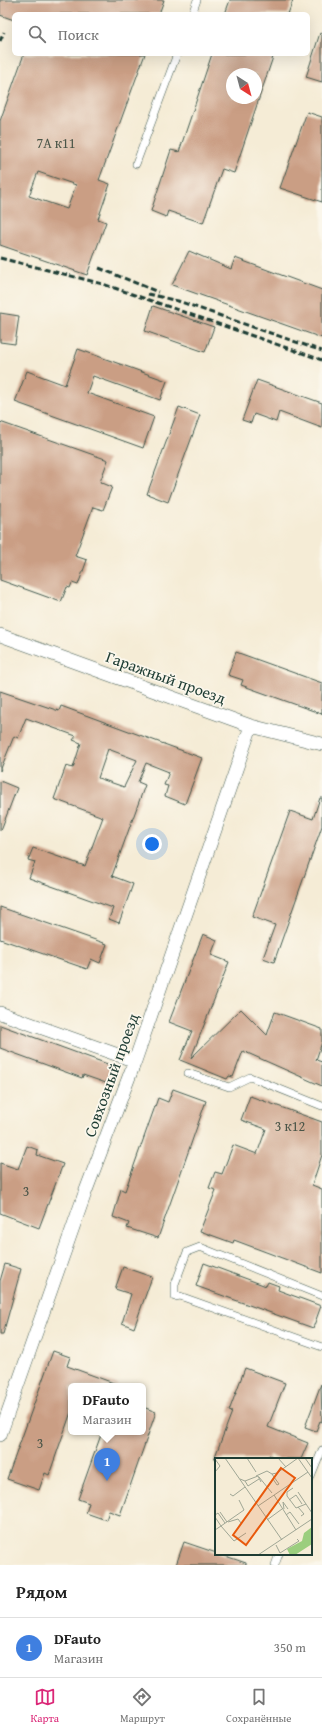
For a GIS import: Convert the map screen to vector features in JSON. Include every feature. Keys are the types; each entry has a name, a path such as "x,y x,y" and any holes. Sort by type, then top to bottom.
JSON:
{"street":[{"name":"Гаражный проезд","path":"0,634 251,726 322,744"},
{"name":"Совхозный проезд","path":"0,1435 85,1193 135,1061 251,726"},
{"path":"0,1013 135,1061"}],"lane":[{"path":"193,12 197,0"},
{"path":"136,164 176,56"},
{"path":"188,1073 229,1086 250,1077 322,1106"},
{"path":"322,1296 200,1247 187,1252 174,1284 175,1297 180,1296 322,1347"},
{"path":"312,1475 322,1450"},
{"path":"275,1565 279,1555"}],"building":[{"path":"0,0 164,0 160,12 12,12 12,19 0,15"},
{"path":"230,0 293,0 289,12 226,12"},
{"path":"320,33 322,34 322,82 306,77"},
{"path":"23,56 144,56 99,180 110,184 98,219 106,222 87,275 0,245 0,121","holes":["38,172 76,185 67,209 29,196"]},
{"path":"211,56 273,56 262,90 262,68 226,68 226,104 257,104 234,173 222,169 203,223 168,211 166,217 151,211 171,150 179,152"},
{"path":"307,112 322,117 322,202 280,188"},
{"path":"189,251 231,269 235,258 322,290 322,338 172,285"},
{"path":"153,306 214,327 205,352 145,331"},
{"path":"0,313 19,316 15,344 0,342"},
{"path":"78,349 167,381 160,400 93,376 87,393 154,417 143,448 15,402 27,371 65,385"},
{"path":"257,380 322,403 322,428 279,412 276,422 254,414 251,423 242,420"},
{"path":"179,407 200,415 168,502 147,494"},
{"path":"0,422 108,460 100,482 112,487 103,510 93,507 75,556 87,560 78,585 72,583 70,588 67,587 61,602 0,580"},
{"path":"236,652 322,683 322,714 241,685 243,680 228,675"},
{"path":"0,691 59,711 61,706 202,758 185,804 165,796 168,786 164,785 169,772 146,763 138,782 145,785 112,876 133,884 119,923 109,919 113,908 29,878 35,862 28,860 33,848 85,866 103,817 54,799 66,766 73,768 81,743 73,740 76,736 26,718 18,738 14,736 0,771","holes":["108,749 137,760 124,787 98,778"]},
{"path":"0,781 17,788 1,830 0,830"},
{"path":"320,798 322,798 322,826 274,962 263,958 275,925 252,917 290,811 313,819"},
{"path":"0,907 107,944 100,963 91,959 87,969 0,939"},
{"path":"203,934 217,940 211,955 229,962 191,1058 241,1009 267,1035 275,1012 322,1029 322,1042 316,1060 322,1062 322,1086 243,1051 233,1077 229,1076 227,1079 180,1060 192,1031 169,1022"},
{"path":"0,1025 113,1066 106,1083 83,1075 82,1078 0,1048"},
{"path":"173,1089 206,1101 158,1238 127,1228 129,1223 113,1217 121,1189 125,1191 158,1098 168,1102"},
{"path":"250,1096 322,1122 322,1155 312,1185 322,1189 322,1273 234,1240 233,1243 200,1231 216,1190 209,1188 215,1172 222,1174 233,1145 257,1154 266,1129 241,1120"},
{"path":"27,1146 38,1150 37,1155 63,1164 39,1228 0,1213 0,1163 18,1169"},
{"path":"204,1263 266,1286 268,1282 279,1286 278,1290 321,1306 313,1328 196,1286"},
{"path":"5,1264 21,1269 3,1334 0,1334 0,1281"},
{"path":"123,1267 152,1277 134,1328 122,1323 131,1294 115,1289"},
{"path":"53,1351 70,1357 67,1366 114,1383 68,1383 68,1421 49,1475 45,1473 39,1490 7,1479"},
{"path":"245,1368 285,1383 268,1427 308,1443 301,1458 276,1458 269,1455 268,1458 214,1459 232,1412 229,1411"},
{"path":"321,1384 322,1422 320,1421 316,1431 305,1427"},
{"path":"146,1408 156,1412 120,1515 109,1511 106,1520 86,1513 89,1503 78,1499 101,1435 146,1435"},
{"path":"184,1542 215,1552 215,1555 222,1555 246,1563 246,1565 176,1565"}],"railway":[{"path":"0,41 4,32"},
{"path":"0,258 103,284 322,360"},
{"path":"99,268 158,292"},
{"path":"148,294 178,301 322,351"}],"place":[{"name":"DFauto","path":"107,1481"}]}
